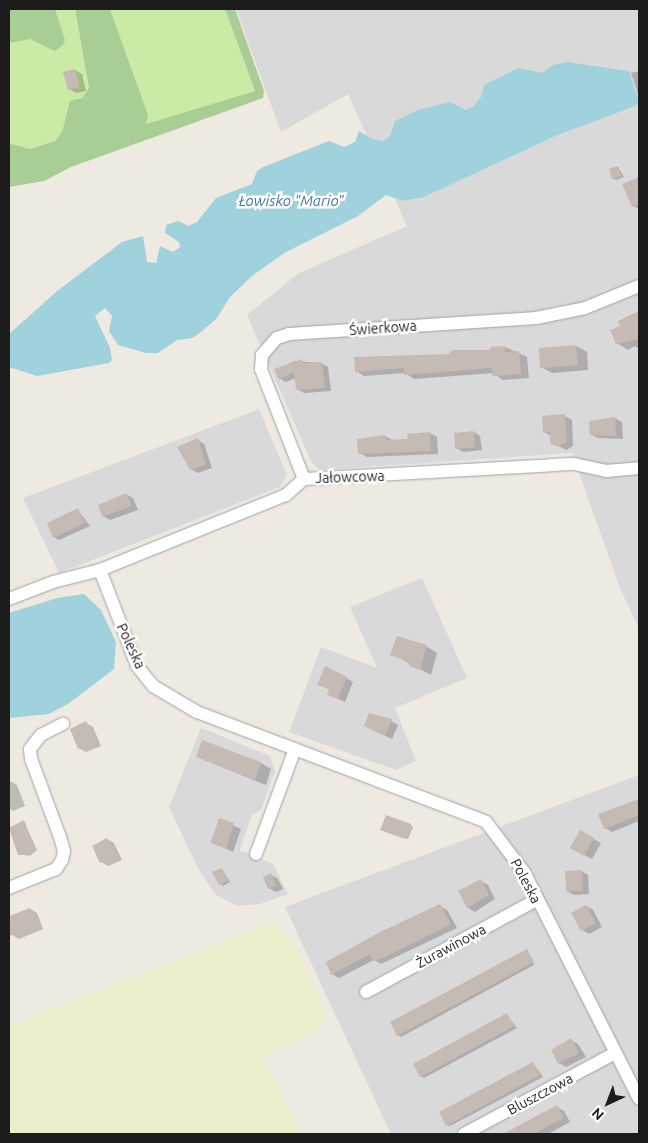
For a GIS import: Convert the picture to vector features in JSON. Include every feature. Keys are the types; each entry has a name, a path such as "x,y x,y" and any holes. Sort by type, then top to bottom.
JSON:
{"street":[{"name":"Świerkowa","path":"304,479 261,369 262,355 276,338 289,334 536,318 585,308 639,286"},
{"name":"Jałowcowa","path":"9,599 52,582 100,570 286,495 304,479 574,464 606,471 639,468"},
{"name":"Poleska","path":"100,570 137,666 153,686 197,712 486,822 518,861 536,900 639,1100"},
{"path":"9,888 56,869 62,860 64,851 60,837 31,759 30,749 41,735 63,724"},
{"path":"256,854 295,749"},
{"name":"Żurawinowa","path":"366,992 536,900"},
{"name":"Bluszczowa","path":"464,1134 615,1054"}],"shaded area":[{"path":"236,9 639,9 639,629 620,588 572,453 319,470 311,461 247,315 299,273 407,226 348,94 281,132"},
{"path":"259,409 287,475 280,487 59,573 23,498"},
{"path":"422,578 467,678 395,708 416,761 396,770 289,732 321,647 377,668 350,607"},
{"path":"201,728 270,756 275,771 261,810 252,815 240,850 273,864 288,894 260,904 237,906 215,894 198,868 169,807"},
{"path":"639,775 639,1134 391,1134 285,907"}],"green space":[{"path":"9,9 55,9 65,40 63,45 55,51 30,39 9,43"},
{"path":"55,9 75,9 89,88 82,98 70,102 62,132 55,141 30,149 9,143 9,43 30,39 46,45 65,40"},
{"path":"75,9 110,9 148,115 146,124 255,91 225,9 235,9 264,91 263,98 71,167 44,181 9,187 9,143 30,149 55,141 62,132 70,101 82,98 89,88"},
{"path":"110,9 225,9 255,91 146,124 148,115"},
{"path":"274,922 293,941 326,1014 319,1029 264,1056 300,1134 9,1134 9,1026"}],"water":[{"name":"Łowisko \"Mario\"","path":"567,62 629,71 639,102 635,106 555,136 424,197 403,201 386,195 358,216 286,252 252,276 230,297 217,318 201,332 192,338 177,340 158,353 146,353 118,345 109,331 112,316 105,308 95,316 110,348 112,360 109,363 37,376 9,367 9,334 56,292 122,242 143,236 147,262 156,263 160,246 173,252 180,247 179,242 165,233 166,225 178,221 189,226 197,222 216,198 252,184 257,171 263,167 329,141 344,147 355,142 359,131 372,139 383,141 390,136 395,121 418,110 450,102 466,110 474,106 481,97 484,85 519,68 542,73 553,65"},
{"path":"84,594 101,610 116,642 114,669 68,704 49,714 9,718 9,613 57,598"}],"building":[{"path":"75,69 80,87 68,90 63,72"},
{"path":"618,166 621,176 612,179 609,169"},
{"path":"639,177 639,204 632,207 622,184"},
{"path":"639,311 639,339 616,344 610,330 620,326 618,321"},
{"path":"576,345 578,365 540,368 539,348"},
{"path":"505,346 505,352 519,351 521,374 492,376 492,368 404,375 404,368 355,372 354,357 449,354 452,350 491,350 490,347"},
{"path":"302,359 303,363 322,362 325,388 296,390 294,372 278,379 274,369"},
{"path":"565,414 567,442 558,447 550,443 550,432 543,433 542,416"},
{"path":"615,417 616,436 590,435 589,421"},
{"path":"474,431 475,447 455,449 454,433"},
{"path":"430,432 431,451 358,454 357,439 385,435 386,440 408,439 407,434"},
{"path":"198,438 206,464 190,470 177,447"},
{"path":"126,493 132,506 102,517 98,505"},
{"path":"78,508 85,523 53,538 47,523"},
{"path":"397,636 427,645 420,670 409,666 410,662 390,655"},
{"path":"325,666 347,677 338,699 327,695 329,689 317,685"},
{"path":"369,713 392,719 385,736 364,726"},
{"path":"86,721 95,742 78,749 70,729"},
{"path":"202,740 261,762 255,780 196,757"},
{"path":"639,799 639,815 604,829 598,814"},
{"path":"386,815 411,824 405,839 380,830"},
{"path":"219,818 234,823 226,849 211,843"},
{"path":"24,820 35,848 27,855 18,855 9,828"},
{"path":"580,830 594,838 584,856 570,848"},
{"path":"107,838 116,856 100,863 92,846"},
{"path":"222,868 228,881 219,885 212,872"},
{"path":"582,870 583,891 566,891 565,871"},
{"path":"271,873 276,885 268,889 263,877"},
{"path":"481,879 489,895 467,908 458,891"},
{"path":"440,904 451,924 385,957 373,961 370,954 331,975 326,962 380,932"},
{"path":"586,905 596,923 581,931 571,913"},
{"path":"30,908 36,925 9,936 9,916"},
{"path":"527,949 534,962 397,1036 390,1022"},
{"path":"507,1013 514,1026 420,1077 413,1064"},
{"path":"571,1038 579,1053 558,1064 551,1050"},
{"path":"533,1062 540,1075 446,1126 439,1112"},
{"path":"557,1105 564,1118 534,1134 503,1134"}]}
